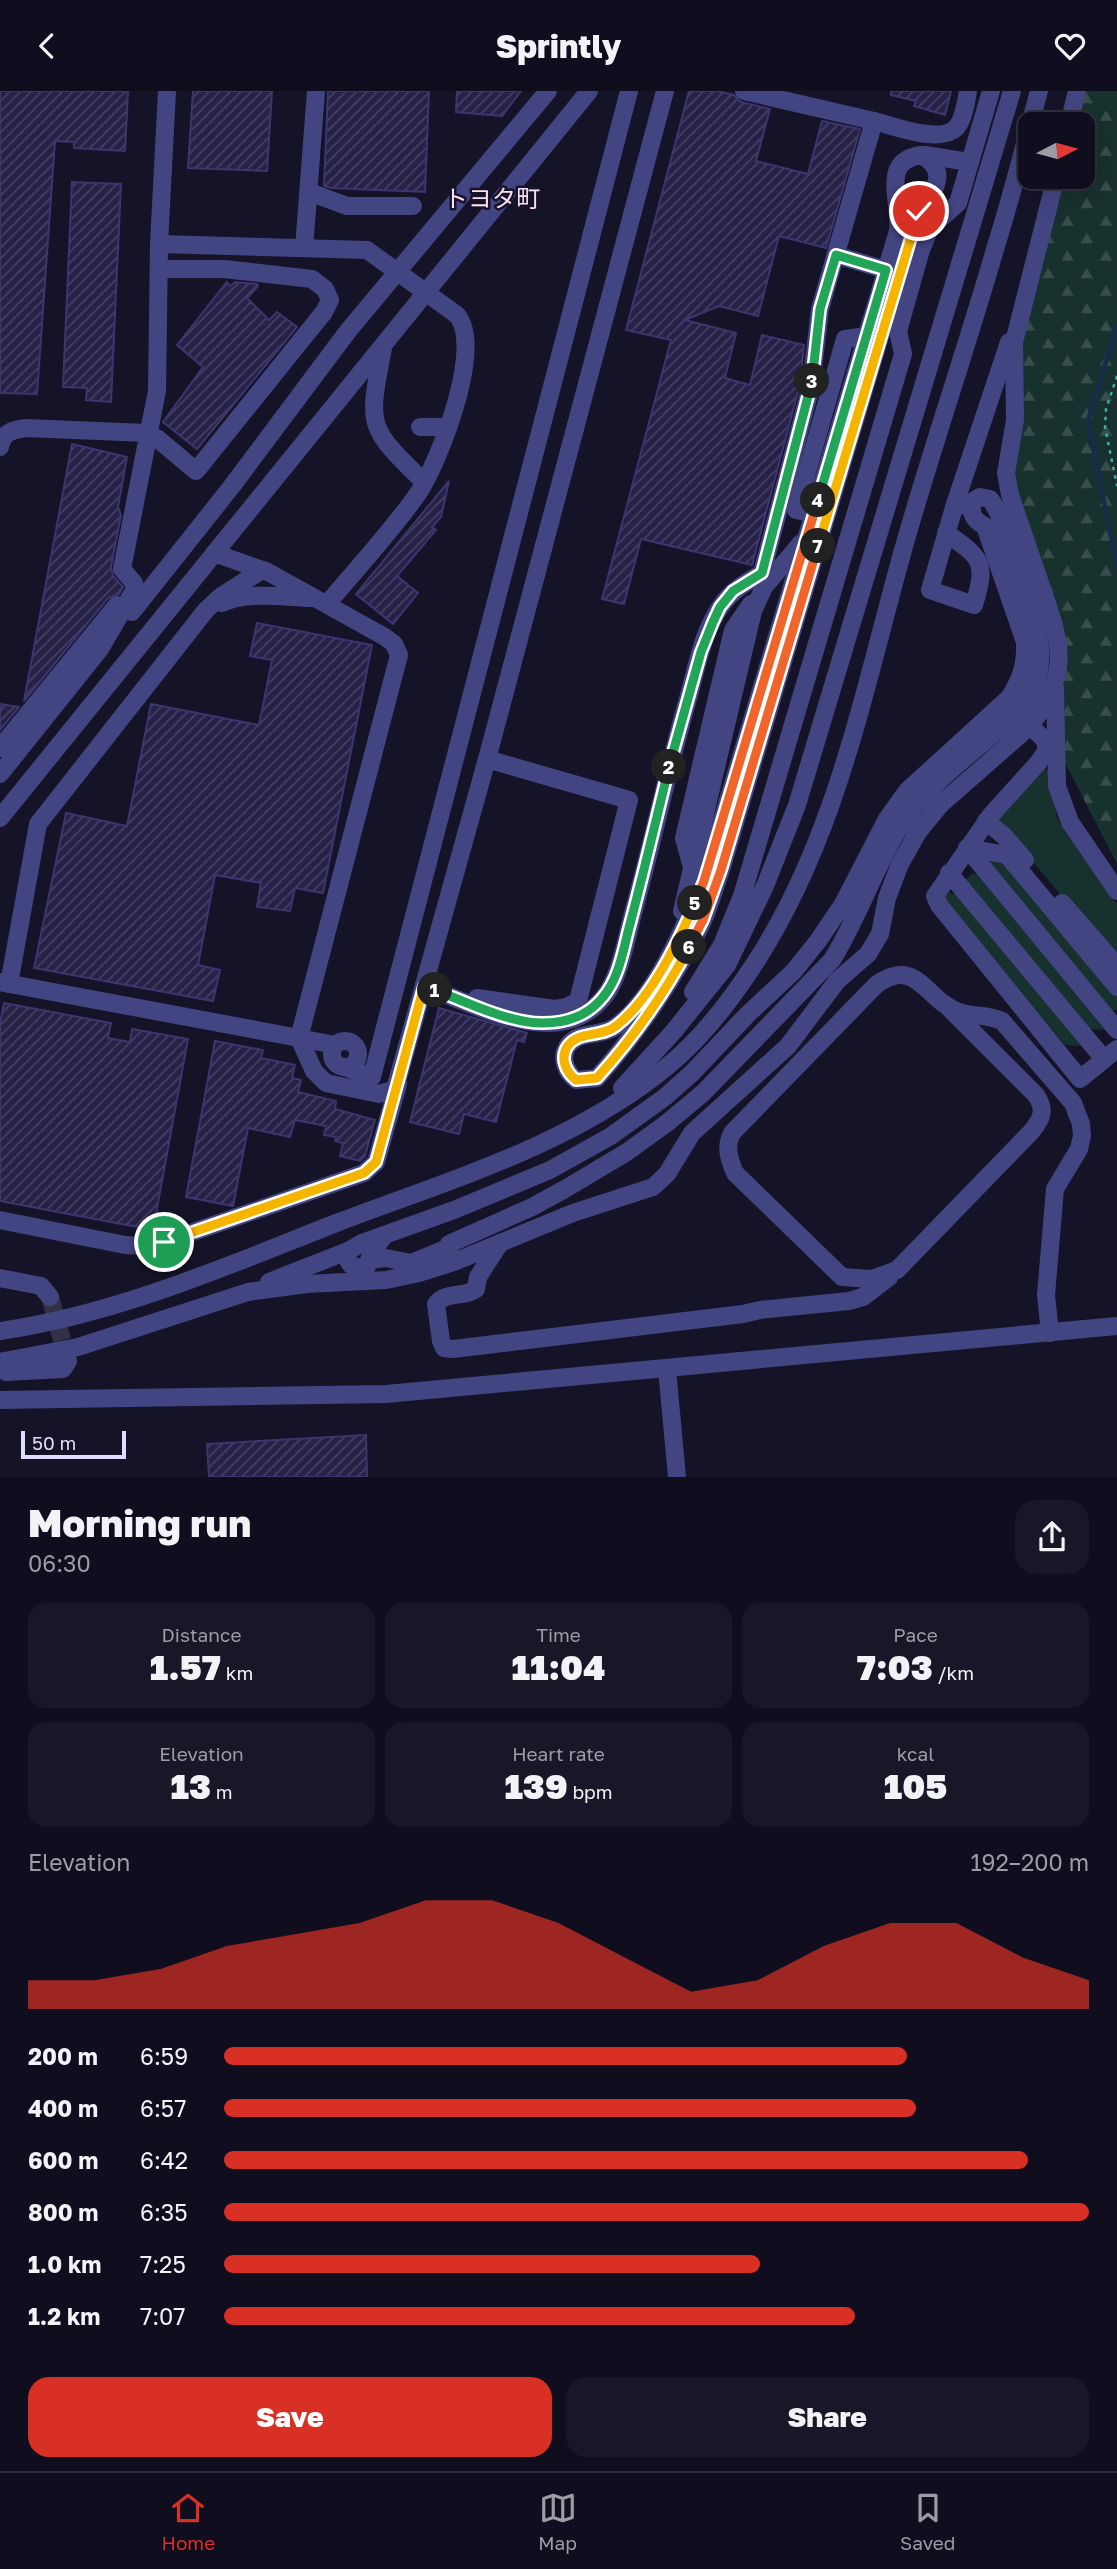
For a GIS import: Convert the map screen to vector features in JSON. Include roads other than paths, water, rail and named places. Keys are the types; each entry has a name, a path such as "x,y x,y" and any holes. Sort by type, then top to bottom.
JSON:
{"street":[{"path":"135,583 122,569 157,391 159,244 167,91"},
{"path":"304,249 316,91"},
{"path":"0,774 223,497 348,331 548,91"},
{"path":"0,818 589,91"},
{"path":"262,571 220,597 205,610 38,824 4,983 335,1045 348,1040 358,1049 356,1061 345,1067 372,1077 629,91"},
{"path":"0,1220 125,1245 164,1242 364,1173 376,1162 487,759 665,91"},
{"path":"744,91 933,135 945,135 955,129 961,121 968,91"},
{"path":"601,1112 684,1006 722,945 742,896 903,354 898,331 921,250 930,228 958,203 991,91"},
{"path":"601,1112 674,1031 727,965 765,886 797,804 1012,91"},
{"path":"0,1331 33,1327 111,1307 204,1275 487,1167 545,1142 601,1112 669,1065 709,1025 736,992 774,934 802,879 850,751 907,538 997,243 1040,91"},
{"path":"1072,112 1077,91"},
{"path":"424,986 505,1016 552,1023 583,1016 597,1005 614,981 701,652 720,607 733,591 762,573 811,386 820,309 874,121"},
{"path":"921,155 933,161 938,170 938,184 919,211 913,226 721,870 703,920 675,973 604,1070 597,1078 576,1080 568,1074 564,1062 565,1049 574,1039 613,1029 632,1011 673,949 704,881 898,231 900,214 895,178 897,166 908,157 921,155 969,162"},
{"path":"0,1362 78,1347 248,1292 280,1287 386,1280 419,1273 595,1205 639,1193 653,1187 667,1174 692,1133 788,1046 837,981 868,954 880,934 887,898 900,864 918,832 940,805 1030,726 1050,696 1054,685 1059,659 1057,634 1010,495 1006,473 1015,420 1014,342 1053,189"},
{"path":"309,192 347,206 413,206"},
{"path":"159,244 367,250 457,315 464,323 466,333 466,355 458,395 439,451 424,482 400,516 322,601 230,599 205,610"},
{"path":"836,255 886,270"},
{"path":"0,447 2,438 9,431 26,428 147,433 196,471 324,312 330,300 325,289 312,279 224,268 159,269"},
{"path":"947,533 963,506 987,406 1019,316"},
{"path":"384,345 372,406 377,430 386,444 424,482"},
{"path":"987,406 1015,405"},
{"path":"420,427 448,427"},
{"path":"386,444 406,456 422,456 439,451"},
{"path":"369,1260 386,1258 411,1263 450,1247 449,1244 532,1207 626,1152 703,1093 832,960 846,938 896,834 914,809 930,790 1017,714 1027,703 1035,687 1040,669 1039,633 1001,522 990,499 980,497 963,506"},
{"path":"207,1306 510,1189 611,1136 640,1117 692,1073 747,1015 794,971 844,904 887,819 907,791 1009,698 1020,681 1026,661 1025,642 985,526 975,521 963,506"},
{"path":"673,949 753,611 764,587 810,527"},
{"path":"214,554 262,571 322,601 394,644 399,655 299,1038 314,1071 326,1083 379,1094 395,1089 399,1081"},
{"path":"100,649 132,598 135,583"},
{"path":"0,748 135,583"},
{"path":"1054,685 1057,786 1070,822 1117,891"},
{"path":"949,873 1110,1054 1080,1079 939,905 935,896 949,873 986,821 1047,750 1045,740 1030,726"},
{"path":"444,993 555,1009 578,1001 629,800 487,759"},
{"path":"1038,763 1045,762 1057,768"},
{"path":"986,821 1004,836 1117,966"},
{"path":"967,848 1007,855 1117,987"},
{"path":"967,848 1117,1030"},
{"path":"470,1255 478,1284 470,1293 445,1297 436,1304 444,1347 466,1347 743,1314 863,1297 897,1270 1031,1132 1042,1116 1042,1104 1036,1095 947,1006 916,979 907,975 887,977 876,985 732,1133 727,1142 729,1159 735,1173 842,1277 872,1279 897,1270"},
{"path":"947,1006 958,1012 991,1016 1002,1021 1073,1103 1079,1115 1082,1136 1079,1149 1055,1189 1046,1295 1050,1333"},
{"path":"350,1249 346,1257 351,1265 359,1268 367,1266 384,1236"},
{"path":"478,1277 500,1243"},
{"path":"0,1278 41,1286 50,1297"},
{"path":"0,1400 386,1394 1117,1326"},
{"path":"0,1372 63,1369 68,1361"},
{"path":"667,1369 677,1477"}],"waterway":[{"path":"1117,326 1088,420 1117,566"}],"tunnel":[{"path":"50,1297 68,1361"}],"district":[{"name":"トヨタ町","path":"492,197"}]}
